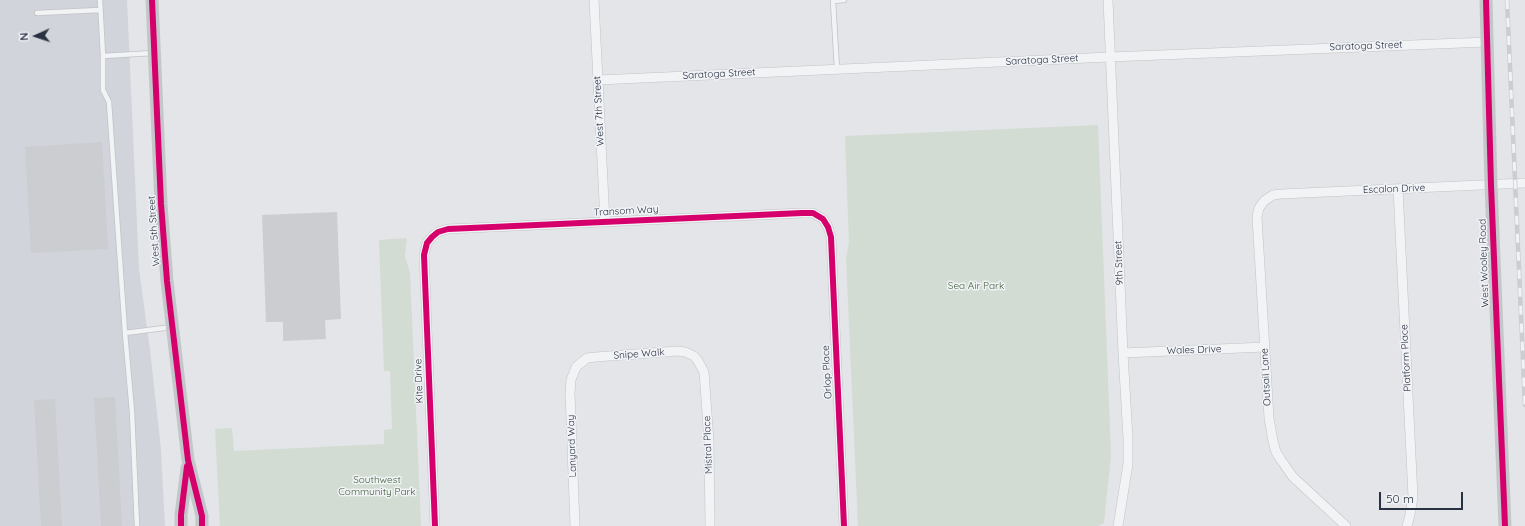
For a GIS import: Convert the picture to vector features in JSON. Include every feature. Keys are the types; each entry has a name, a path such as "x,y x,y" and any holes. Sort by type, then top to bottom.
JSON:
{"main road":[{"name":"West 5th Street","path":"152,0 161,204 172,327 188,460 202,516 202,526"},
{"name":"West Wooley Road","path":"1486,0 1491,185 1505,526"},
{"name":"West 5th Street","path":"181,526 181,514 188,460"}],"street":[{"name":"West 7th Street","path":"594,0 605,222"},
{"name":"9th Street","path":"1108,0 1128,438 1128,457 1118,526"},
{"name":"Saratoga Street","path":"598,80 1110,56 1487,42"},
{"name":"Escalon Drive","path":"1264,201 1273,195 1282,194 1525,183"},
{"name":"Platform Place","path":"1398,189 1413,497 1407,526"},
{"name":"Outsail Lane","path":"1264,201 1259,208 1257,217 1269,418 1276,452 1299,483 1346,526"},
{"name":"Transom Way","path":"432,237 438,232 448,229 802,213 813,214 823,219"},
{"name":"Orlop Place","path":"823,219 828,227 831,237 844,526"},
{"name":"Kite Drive","path":"432,237 427,244 424,255 435,526"},
{"name":"Wales Drive","path":"1123,354 1265,347"},
{"name":"Snipe Walk","path":"576,367 587,358 677,351 685,352 694,356 701,365"},
{"name":"Mistral Place","path":"701,365 704,372 706,387 710,526"},
{"name":"Lanyard Way","path":"576,367 571,380 570,393 576,526"}],"lane":[{"path":"100,0 103,90 108,102 132,412 137,526"},
{"path":"837,69 833,0 844,0"},
{"path":"37,13 100,10"},
{"path":"103,56 155,53"},
{"path":"125,333 172,327"}],"shaded area":[{"path":"0,0 127,0 139,269 161,450 165,526 0,526"}],"green space":[{"name":"Sea Air Park","path":"1098,125 1111,455 1104,523 1098,526 858,526 846,258 849,243 845,136"},
{"name":"Southwest Community Park","path":"407,238 405,256 410,273 421,526 220,526 215,429 232,428 234,451 384,444 384,430 392,429 390,371 384,371 379,240"}],"building":[{"path":"102,142 108,249 31,253 25,147"},
{"path":"337,212 341,319 325,320 326,339 283,341 283,322 266,322 262,215"},
{"path":"115,397 122,526 101,526 94,398"},
{"path":"55,399 62,526 41,526 34,400"}],"railway":[{"path":"1507,0 1525,405"}],"cycle path":[{"path":"152,0 161,204 167,281 188,460 202,516 202,526"},
{"path":"1486,0 1491,185 1505,526"},
{"path":"435,526 424,255 427,243 432,237 438,232 448,229 802,213 813,213 823,219 828,227 831,237 844,526"},
{"path":"181,526 187,466"}]}
